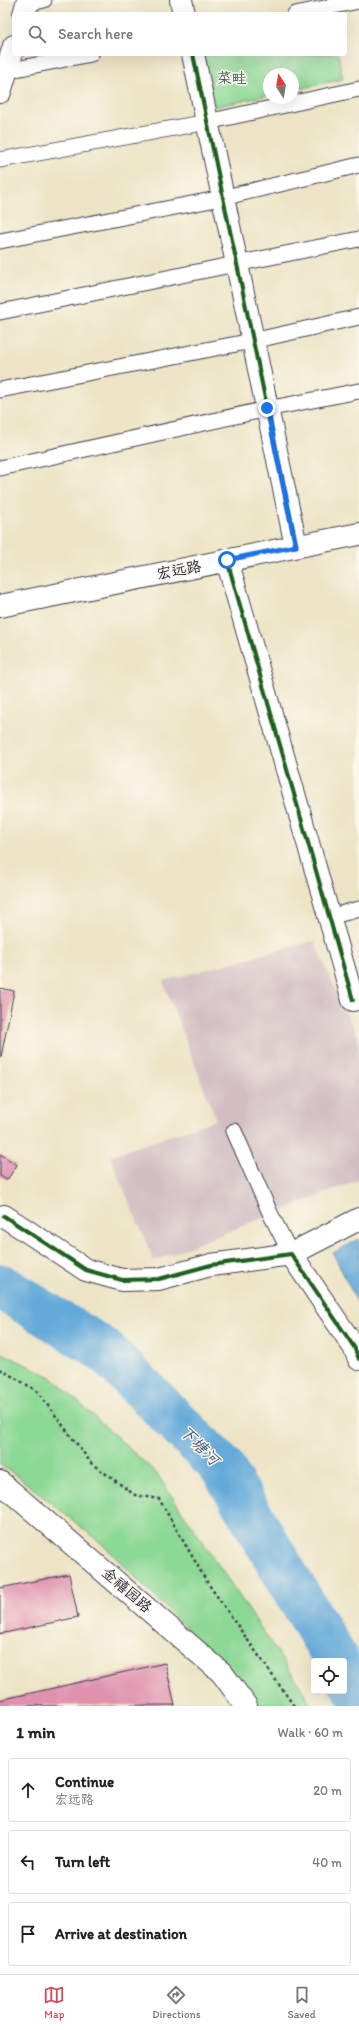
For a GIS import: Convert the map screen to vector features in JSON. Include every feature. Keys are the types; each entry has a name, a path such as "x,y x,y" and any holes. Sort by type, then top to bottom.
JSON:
{"street":[{"path":"181,0 184,12"},
{"path":"0,92 12,52"},
{"path":"193,56 296,546"},
{"name":"宏远路","path":"0,606 359,534"},
{"path":"227,560 329,917 356,999"},
{"path":"4,1216 86,1270 122,1280 159,1279 211,1265 291,1254 359,1219"},
{"path":"291,1254 354,1347 359,1359"},
{"name":"金禧园路","path":"0,1482 222,1673 246,1706"}],"lane":[{"path":"305,12 359,1"},
{"path":"6,71 81,56"},
{"path":"0,160 207,122 359,89"},
{"path":"0,241 222,198 359,165"},
{"path":"0,312 359,239"},
{"path":"0,390 252,340 359,317"},
{"path":"0,468 267,408 359,391"},
{"path":"329,917 359,908"},
{"path":"234,1131 271,1215 291,1254"}],"path":[{"path":"0,1369 37,1391 92,1464 135,1495 159,1499 207,1582 294,1706"}],"shaded area":[{"path":"314,941 359,1039 359,1180 154,1261 110,1156 216,1120 163,981"}],"green space":[{"name":"菜畦","path":"204,56 338,56 343,79 299,89 299,68 263,68 263,96 214,107"},
{"path":"0,1352 51,1377 156,1473 312,1706 255,1706 224,1665 101,1543 16,1475 0,1465"}],"water":[{"path":"359,1239 359,1306 333,1253"}],"building":[{"path":"0,988 14,991 1,1057 0,1057"},
{"path":"0,1154 17,1165 7,1180 0,1176"},
{"path":"69,1574 78,1617 0,1634 0,1588"},
{"path":"165,1663 175,1705 0,1706 0,1700"}],"waterway":[{"name":"下塘河","path":"0,1286 104,1350 222,1467 335,1658"},
{"name":"下塘河","path":"347,1676 359,1694"}],"cycle path":[{"path":"193,56 296,546"},
{"path":"227,560 353,1000"},
{"path":"4,1216 86,1270 122,1280 159,1279 211,1265 291,1254 354,1347 359,1359"}],"route":[{"path":"227,560 296,546 267,408"}]}
